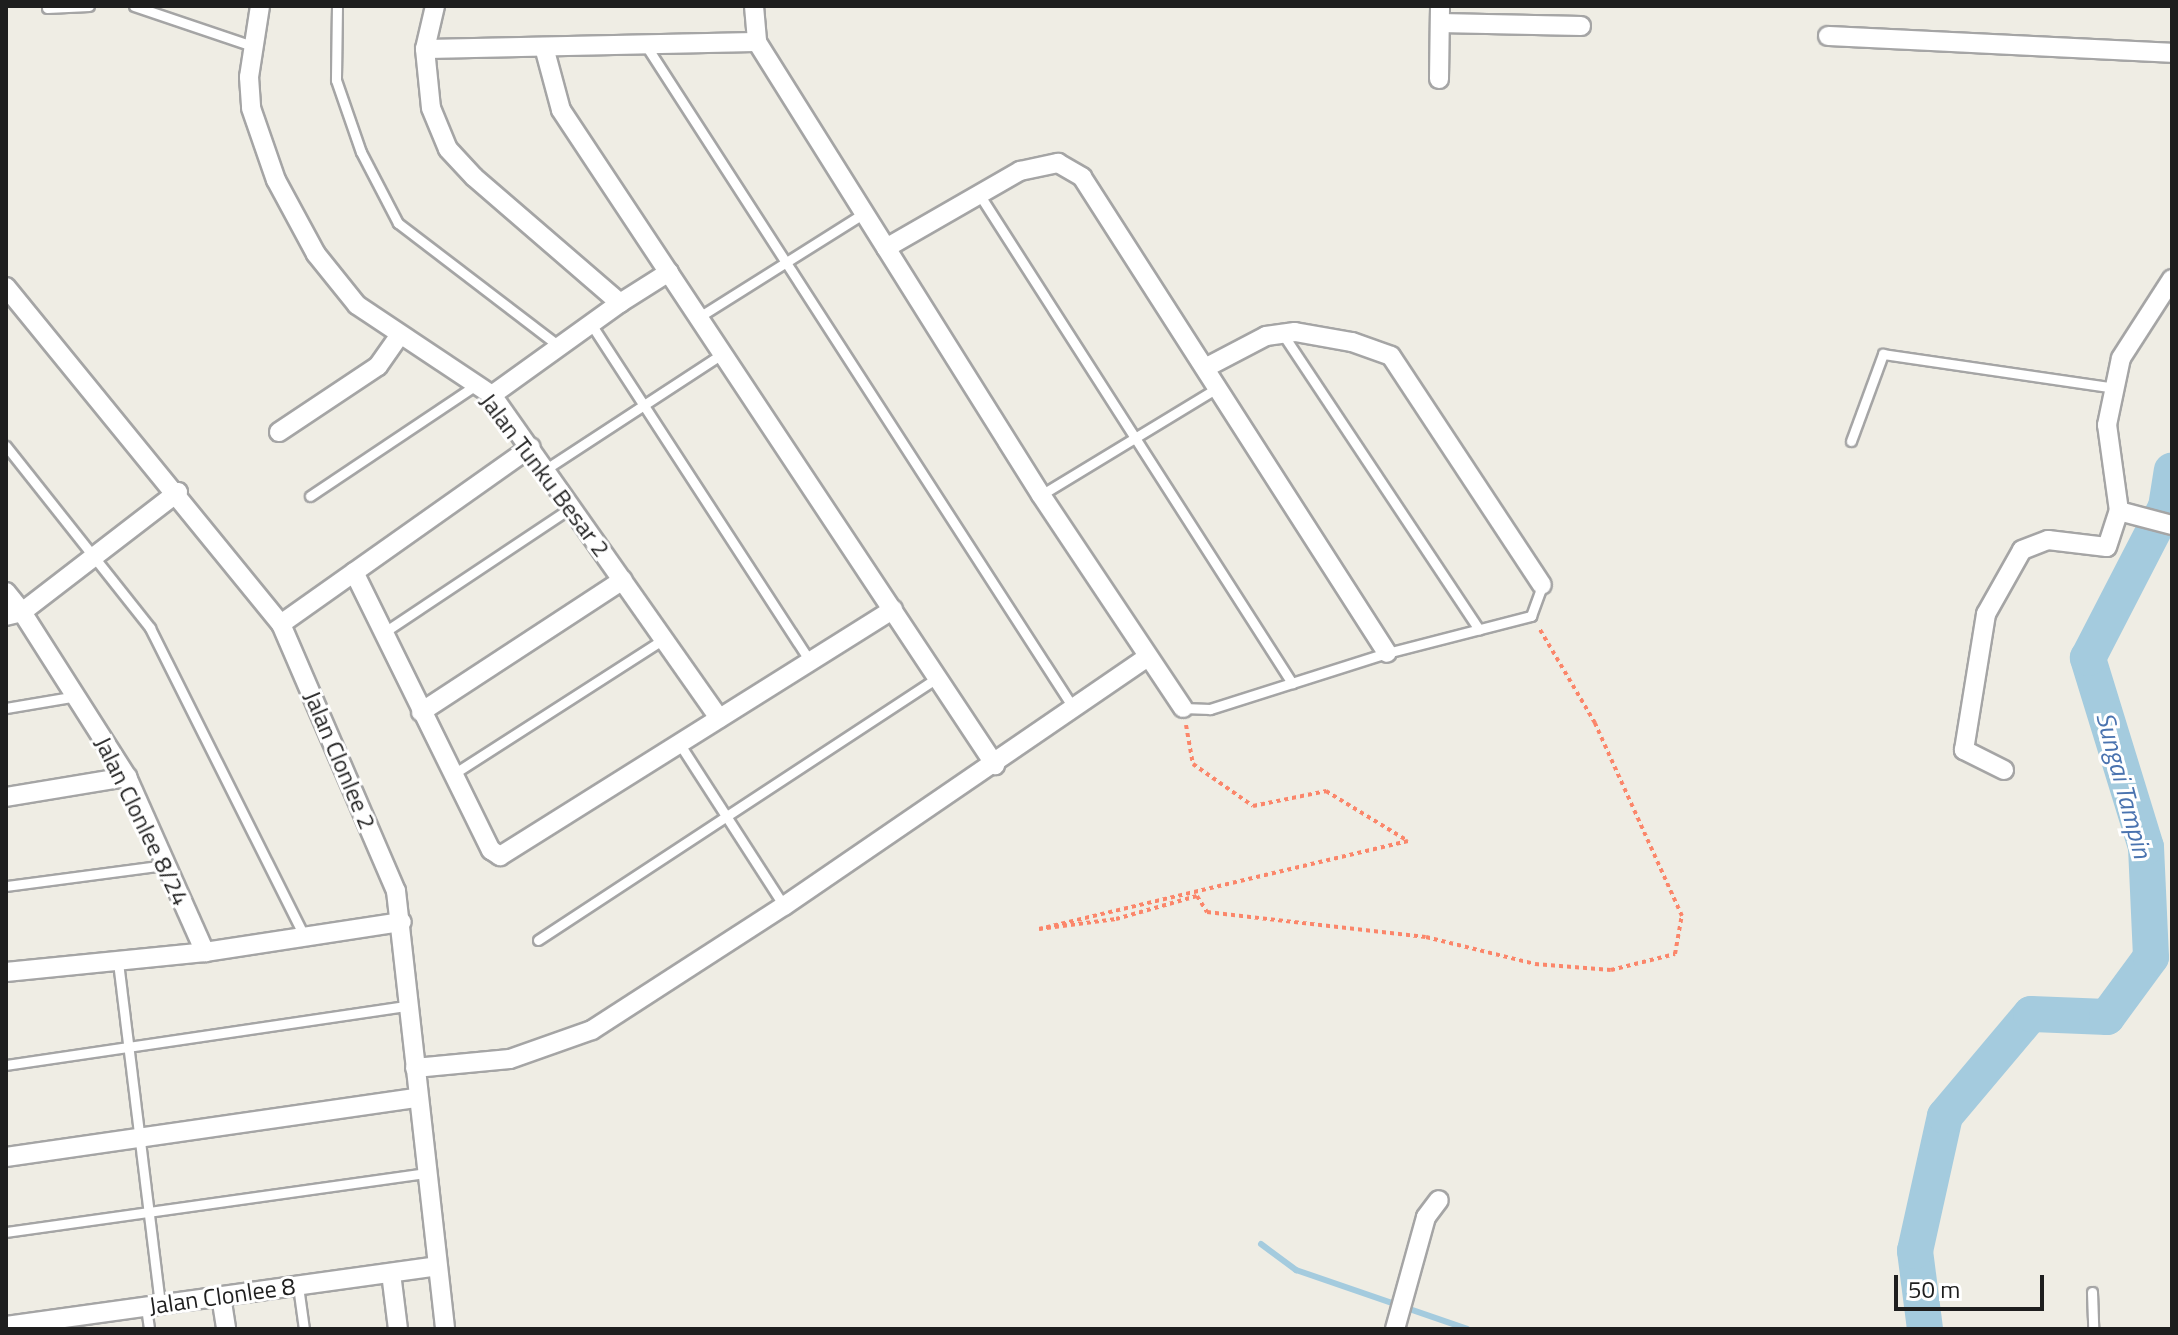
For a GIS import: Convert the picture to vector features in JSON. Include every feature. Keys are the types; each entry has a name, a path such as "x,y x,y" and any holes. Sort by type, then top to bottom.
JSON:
{"street":[{"name":"Jalan Tunku Besar 2","path":"260,6 252,46 251,108 276,180 334,282 398,337 484,390 531,447 719,718"},
{"path":"435,6 425,49 431,108 448,149 620,303"},
{"path":"754,6 757,42 1041,495 1183,708"},
{"path":"1439,79 1440,15 1581,26"},
{"path":"1828,36 2172,53"},
{"path":"425,49 757,42"},
{"path":"544,47 561,110 995,765"},
{"path":"886,248 1020,171 1058,163 1082,177 1387,653"},
{"path":"484,390 560,347 669,272"},
{"path":"2004,770 1964,750 1986,614 2022,550 2048,540 2107,547 2119,511 2107,425 2121,358 2172,279"},
{"name":"Jalan Clonlee 2","path":"6,287 13,306 178,492 281,624 396,891 402,922 417,1098 445,1329"},
{"path":"1205,368 1266,336 1282,333 1352,342 1391,356 1542,585"},
{"path":"279,432 378,366 398,337"},
{"path":"281,624 531,447"},
{"path":"14,614 178,492"},
{"path":"2119,511 2172,525"},
{"path":"354,572 491,850 500,856 893,609"},
{"path":"421,712 623,580"},
{"name":"Jalan Clonlee 8/24","path":"6,592 14,614 77,696 127,777 205,952"},
{"path":"415,1068 510,1059 592,1030 995,765 1148,657"},
{"path":"6,797 127,777"},
{"path":"6,972 205,952 402,922"},
{"path":"6,1157 417,1098"},
{"path":"1397,1323 1426,1217 1439,1200"},
{"name":"Jalan Clonlee 8","path":"6,1326 66,1323 153,1306 437,1266"},
{"path":"391,1273 398,1329"},
{"path":"221,1296 226,1329"}],"lane":[{"path":"47,8 89,6"},
{"path":"134,6 252,46"},
{"path":"337,6 336,80 361,152 398,223 560,347"},
{"path":"645,44 1074,709"},
{"path":"979,194 1292,683"},
{"path":"699,317 864,213"},
{"path":"591,324 810,661"},
{"path":"1282,333 1479,629"},
{"path":"546,469 723,353"},
{"path":"1851,441 1883,354 2115,388"},
{"path":"1041,495 1217,388"},
{"path":"310,496 484,390"},
{"path":"6,446 95,553 150,628 305,937"},
{"path":"383,633 572,507"},
{"path":"1183,708 1210,709 1387,653 1531,616 1542,585"},
{"path":"455,773 664,639"},
{"path":"538,940 938,677"},
{"path":"6,708 77,696"},
{"path":"679,743 784,906"},
{"path":"6,886 166,865"},
{"path":"118,962 149,1211 153,1306 149,1329"},
{"path":"6,1065 130,1044 410,1005"},
{"path":"6,1232 426,1173"},
{"path":"298,1286 304,1329"},
{"path":"2092,1292 2093,1329"}],"path":[{"path":"1183,708 1193,764 1253,806 1326,791 1408,841 1039,929 1116,919 1197,896 1207,912 1426,937 1535,964 1611,970 1675,954 1682,916 1581,696 1531,616"}],"waterway":[{"name":"Sungai Tampin","path":"1925,1329 1915,1251 1945,1116 2031,1014 2107,1017 2151,957 2146,847 2088,658 2166,507 2172,470"},
{"path":"1261,1244 1296,1270 1467,1329"}]}
